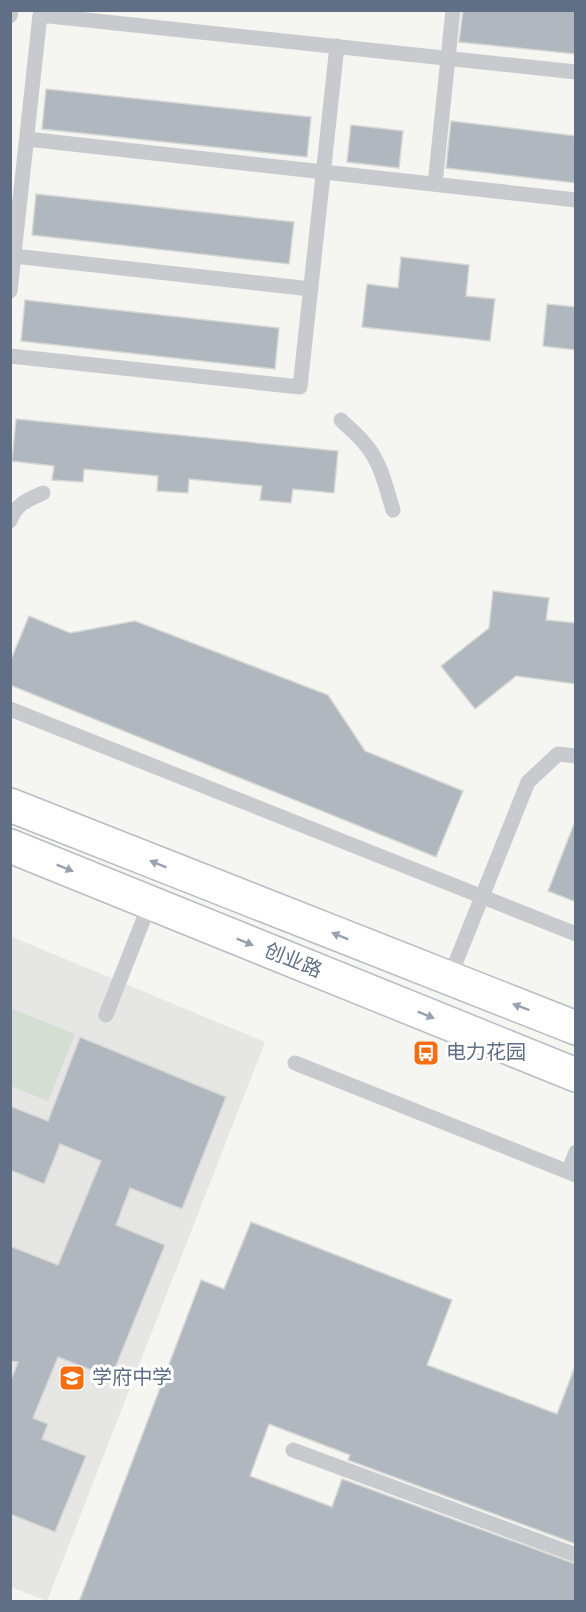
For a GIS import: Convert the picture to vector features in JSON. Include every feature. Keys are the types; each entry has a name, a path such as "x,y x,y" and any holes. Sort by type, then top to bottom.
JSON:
{"main road":[{"name":"创业路","path":"10,805 576,1028"},
{"name":"创业路","path":"10,846 576,1076"}],"lane":[{"path":"10,16 11,10"},
{"path":"435,184 453,10"},
{"path":"10,291 40,15 576,72"},
{"path":"10,356 300,387 337,46"},
{"path":"27,139 576,200"},
{"path":"14,256 311,289"},
{"path":"341,420 366,445 375,458 393,510"},
{"path":"10,521 14,512 24,501 43,493"},
{"path":"10,709 576,934"},
{"path":"449,979 528,782 558,754 576,756"},
{"path":"106,1015 150,903"},
{"path":"295,1063 572,1173 576,1152"},
{"path":"293,1450 576,1555"}],"shaded area":[{"name":"学府中学","path":"10,936 265,1042 47,1601 11,1587"},
{"path":"10,1008 75,1034 48,1101 11,1086"}],"building":[{"path":"463,10 576,10 576,54 459,42"},
{"path":"46,89 311,117 307,157 42,129"},
{"path":"451,121 576,136 576,183 446,168"},
{"path":"351,125 403,131 399,168 347,162"},
{"path":"36,194 294,222 289,264 32,235"},
{"path":"401,257 469,265 466,296 495,299 490,341 362,327 367,284 398,288"},
{"path":"25,300 279,328 275,369 21,341"},
{"path":"547,304 576,307 576,350 543,346"},
{"path":"16,419 338,451 334,493 293,489 291,503 260,500 262,486 189,479 188,493 157,491 158,476 84,469 83,482 52,480 54,466 12,461"},
{"path":"493,591 549,598 546,620 576,623 576,684 516,676 475,709 441,666 489,628"},
{"path":"29,616 70,633 135,621 328,695 365,751 463,791 436,857 10,685 10,662"},
{"path":"574,824 576,824 576,902 548,891"},
{"path":"80,1037 226,1097 182,1209 130,1188 116,1225 165,1245 111,1378 58,1357 33,1418 48,1424 42,1439 86,1456 55,1532 10,1514 10,1382 18,1362 10,1361 10,1246 58,1265 101,1161 60,1144 44,1184 10,1170 10,1106 48,1121"},
{"path":"251,1222 452,1300 427,1365 557,1414 574,1369 576,1369 576,1544 348,1460 350,1455 269,1424 250,1476 332,1507 342,1479 576,1564 576,1602 79,1602 201,1280 224,1289"}],"place":[{"name":"电力花园","path":"426,1053"},
{"name":"学府中学","path":"72,1378"}]}
